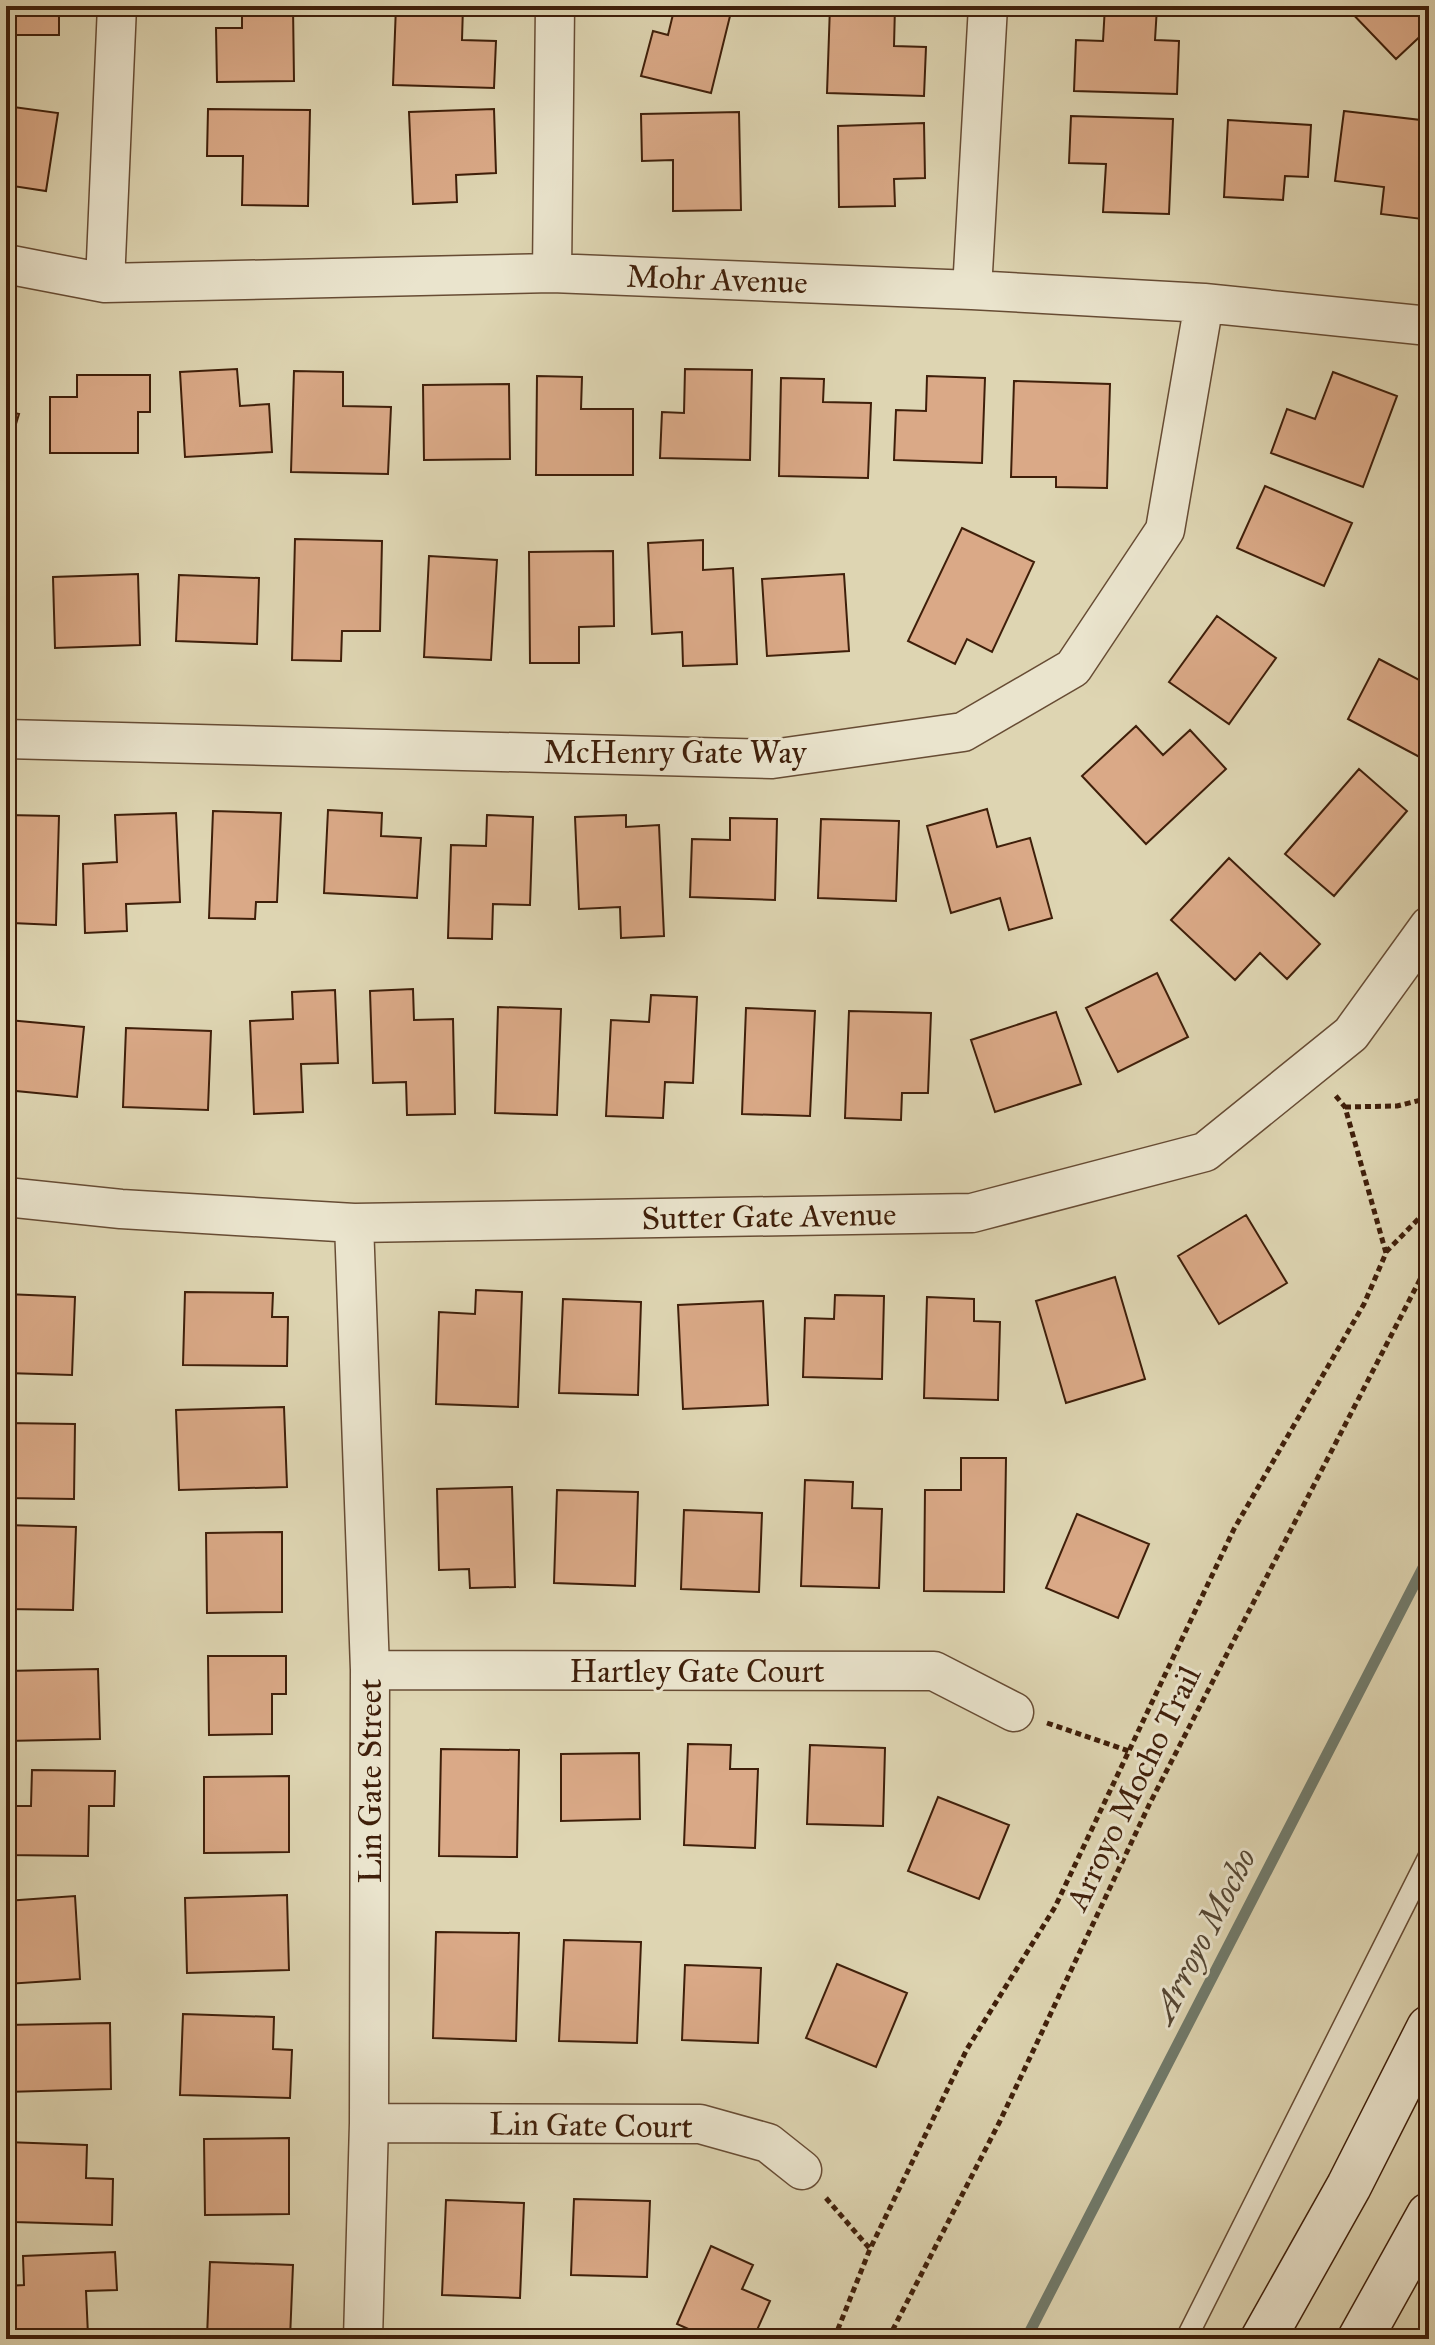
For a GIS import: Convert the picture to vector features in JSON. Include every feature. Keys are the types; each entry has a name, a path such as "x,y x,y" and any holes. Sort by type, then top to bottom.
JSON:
{"main road":[{"path":"1263,2339 1349,2186 1429,2028"},
{"path":"1360,2339 1429,2215"}],"street":[{"path":"105,283 117,6"},
{"path":"552,273 555,6"},
{"path":"972,290 988,6"},
{"name":"Mohr Avenue","path":"6,264 105,283 552,273 972,290 1204,303 1429,326"},
{"name":"McHenry Gate Way","path":"6,739 772,759 963,732 1073,668 1165,530 1204,303"},
{"name":"Sutter Gate Avenue","path":"6,1197 121,1209 354,1223 972,1213 1205,1152 1351,1034 1429,926"},
{"name":"Lin Gate Street","path":"354,1223 370,1670 369,2123 363,2339"},
{"name":"Hartley Gate Court","path":"370,1670 934,1671 1014,1712"},
{"name":"Lin Gate Court","path":"369,2123 700,2124 768,2143 802,2170"}],"lane":[{"path":"1186,2339 1429,1856"}],"path":[{"path":"1386,1253 1345,1107 1397,1106 1429,1098"},
{"path":"834,2339 870,2249 967,2049 1055,1907 1234,1529 1364,1304 1386,1253 1429,1208"},
{"name":"Arroyo Mocho Trail","path":"888,2339 1000,2121 1150,1803 1429,1262"},
{"path":"1014,1712 1129,1751"},
{"path":"802,2170 870,2249"}],"building":[{"path":"6,6 59,6 59,35 6,35"},
{"path":"242,6 293,6 294,81 217,82 216,28 242,28"},
{"path":"396,6 463,6 462,40 496,41 494,88 393,85"},
{"path":"675,6 732,8 711,93 641,76 653,31 668,35"},
{"path":"830,6 895,6 894,46 926,47 924,96 827,93"},
{"path":"1105,6 1157,7 1155,40 1179,41 1177,94 1074,91 1076,40 1103,41"},
{"path":"1345,6 1421,6 1429,15 1429,28 1396,59"},
{"path":"6,106 58,113 46,191 6,185"},
{"path":"208,109 310,110 308,206 242,205 243,156 207,156"},
{"path":"494,109 496,173 456,175 457,202 413,204 409,112"},
{"path":"1344,111 1429,121 1422,219 1381,214 1384,187 1335,181"},
{"path":"739,112 741,210 673,211 673,160 642,161 641,114"},
{"path":"1071,116 1173,119 1169,214 1103,212 1106,164 1069,163"},
{"path":"1228,120 1311,125 1308,177 1285,176 1283,200 1224,197"},
{"path":"924,123 925,178 894,179 895,206 839,207 838,126"},
{"path":"237,369 240,406 269,404 272,452 185,457 180,372"},
{"path":"685,369 752,370 750,460 660,458 662,412 684,413"},
{"path":"294,371 343,372 343,406 391,407 388,474 291,472"},
{"path":"1333,372 1397,396 1363,487 1271,453 1287,409 1315,419"},
{"path":"77,375 150,375 150,412 138,412 138,453 50,453 50,397 77,397"},
{"path":"537,376 582,377 581,409 633,409 633,475 536,475"},
{"path":"927,376 985,378 982,463 894,460 896,410 926,411"},
{"path":"781,378 824,379 823,402 871,403 868,478 779,476"},
{"path":"1014,381 1110,384 1107,488 1056,487 1056,477 1011,477"},
{"path":"509,384 510,459 424,460 423,385"},
{"path":"6,411 19,414 6,457"},
{"path":"1265,486 1352,523 1324,586 1237,548"},
{"path":"962,528 1034,562 992,652 967,639 955,664 908,641"},
{"path":"295,539 382,541 380,631 342,631 341,661 292,660"},
{"path":"703,540 703,570 733,568 737,664 683,666 682,632 652,634 648,543"},
{"path":"613,551 614,626 579,627 579,663 530,663 529,552"},
{"path":"429,556 497,560 491,660 424,657"},
{"path":"138,574 140,645 55,648 53,577"},
{"path":"844,574 849,651 767,656 762,579"},
{"path":"179,575 259,578 257,644 176,641"},
{"path":"1217,616 1276,658 1229,724 1169,682"},
{"path":"1379,659 1429,685 1429,762 1348,719"},
{"path":"1136,726 1163,755 1190,730 1226,769 1146,844 1082,776"},
{"path":"1359,769 1407,811 1334,896 1285,854"},
{"path":"987,809 997,847 1030,838 1052,918 1009,930 1000,898 951,913 927,826"},
{"path":"328,810 382,813 381,836 421,838 417,898 324,893"},
{"path":"213,811 281,813 277,902 256,902 255,919 209,918"},
{"path":"176,813 180,902 126,904 127,931 85,933 83,864 117,862 115,815"},
{"path":"6,815 59,816 56,925 12,923 12,894 6,894"},
{"path":"487,815 533,817 530,905 493,904 492,939 448,938 451,845 486,846"},
{"path":"626,815 626,827 659,825 664,936 621,938 620,907 579,909 575,817"},
{"path":"730,818 777,819 775,900 690,897 692,839 730,840"},
{"path":"821,819 899,821 896,901 818,898"},
{"path":"1229,858 1320,944 1287,979 1260,953 1235,980 1171,920"},
{"path":"1157,973 1188,1037 1118,1072 1086,1008"},
{"path":"413,989 414,1020 453,1019 455,1114 407,1115 406,1082 373,1083 370,991"},
{"path":"335,990 338,1063 301,1064 303,1112 254,1114 250,1021 293,1019 292,992"},
{"path":"651,995 697,997 693,1083 665,1082 663,1118 606,1116 611,1020 649,1022"},
{"path":"498,1007 561,1009 557,1115 495,1113"},
{"path":"746,1008 815,1011 810,1116 742,1114"},
{"path":"849,1011 931,1013 928,1093 902,1093 901,1120 845,1118"},
{"path":"1056,1012 1081,1084 995,1112 971,1040"},
{"path":"8,1020 84,1027 77,1097 6,1090"},
{"path":"126,1028 211,1031 208,1110 123,1107"},
{"path":"1246,1215 1287,1283 1219,1324 1178,1256"},
{"path":"1115,1277 1145,1379 1066,1403 1036,1301"},
{"path":"476,1290 522,1292 518,1407 436,1404 439,1312 475,1314"},
{"path":"185,1292 273,1293 272,1317 288,1317 287,1366 183,1365"},
{"path":"6,1294 75,1297 72,1375 6,1373"},
{"path":"835,1295 884,1296 882,1379 803,1377 805,1318 834,1319"},
{"path":"927,1297 974,1299 974,1321 1000,1322 998,1400 924,1398"},
{"path":"563,1299 641,1302 638,1395 559,1393"},
{"path":"763,1301 768,1405 683,1409 678,1305"},
{"path":"284,1407 287,1487 179,1490 176,1410"},
{"path":"6,1423 75,1424 74,1499 6,1498"},
{"path":"961,1458 1006,1458 1004,1592 924,1591 925,1490 961,1490"},
{"path":"805,1480 853,1482 852,1508 882,1509 879,1588 801,1586"},
{"path":"512,1487 515,1587 470,1588 469,1569 439,1570 437,1489"},
{"path":"557,1490 638,1492 635,1586 554,1583"},
{"path":"684,1510 762,1513 759,1592 681,1589"},
{"path":"1077,1514 1149,1544 1118,1618 1046,1588"},
{"path":"6,1525 76,1527 73,1610 6,1609"},
{"path":"282,1532 282,1612 207,1613 206,1533"},
{"path":"208,1656 286,1656 286,1694 272,1694 272,1734 209,1735"},
{"path":"98,1669 100,1739 6,1741 6,1671"},
{"path":"688,1744 731,1745 730,1769 758,1769 755,1848 684,1845"},
{"path":"810,1745 885,1748 883,1826 807,1824"},
{"path":"441,1749 519,1750 517,1857 439,1856"},
{"path":"639,1753 640,1819 561,1821 561,1754"},
{"path":"32,1770 115,1771 114,1806 89,1806 88,1856 6,1855 6,1806 31,1806"},
{"path":"289,1776 289,1852 204,1853 204,1777"},
{"path":"938,1797 1009,1825 979,1899 908,1871"},
{"path":"287,1895 289,1970 187,1973 185,1898"},
{"path":"75,1896 80,1979 7,1984 6,1901"},
{"path":"436,1932 519,1933 516,2041 433,2038"},
{"path":"564,1940 641,1942 637,2043 559,2041"},
{"path":"837,1964 907,1993 876,2067 806,2038"},
{"path":"685,1965 761,1968 758,2043 682,2040"},
{"path":"183,2014 274,2017 273,2049 292,2050 290,2098 180,2095"},
{"path":"110,2023 111,2089 6,2092 6,2025"},
{"path":"289,2138 289,2214 205,2215 204,2139"},
{"path":"6,2142 87,2145 86,2178 113,2179 112,2225 14,2222 14,2186 6,2186"},
{"path":"574,2199 650,2201 647,2277 571,2275"},
{"path":"446,2200 524,2203 520,2298 442,2295"},
{"path":"711,2246 753,2265 742,2289 770,2301 753,2339 711,2339 677,2324"},
{"path":"115,2252 117,2290 86,2291 88,2335 6,2338 6,2286 24,2285 23,2256"},
{"path":"210,2262 293,2265 290,2339 207,2337"}],"waterway":[{"name":"Arroyo Mocho","path":"1026,2339 1429,1556"}]}
